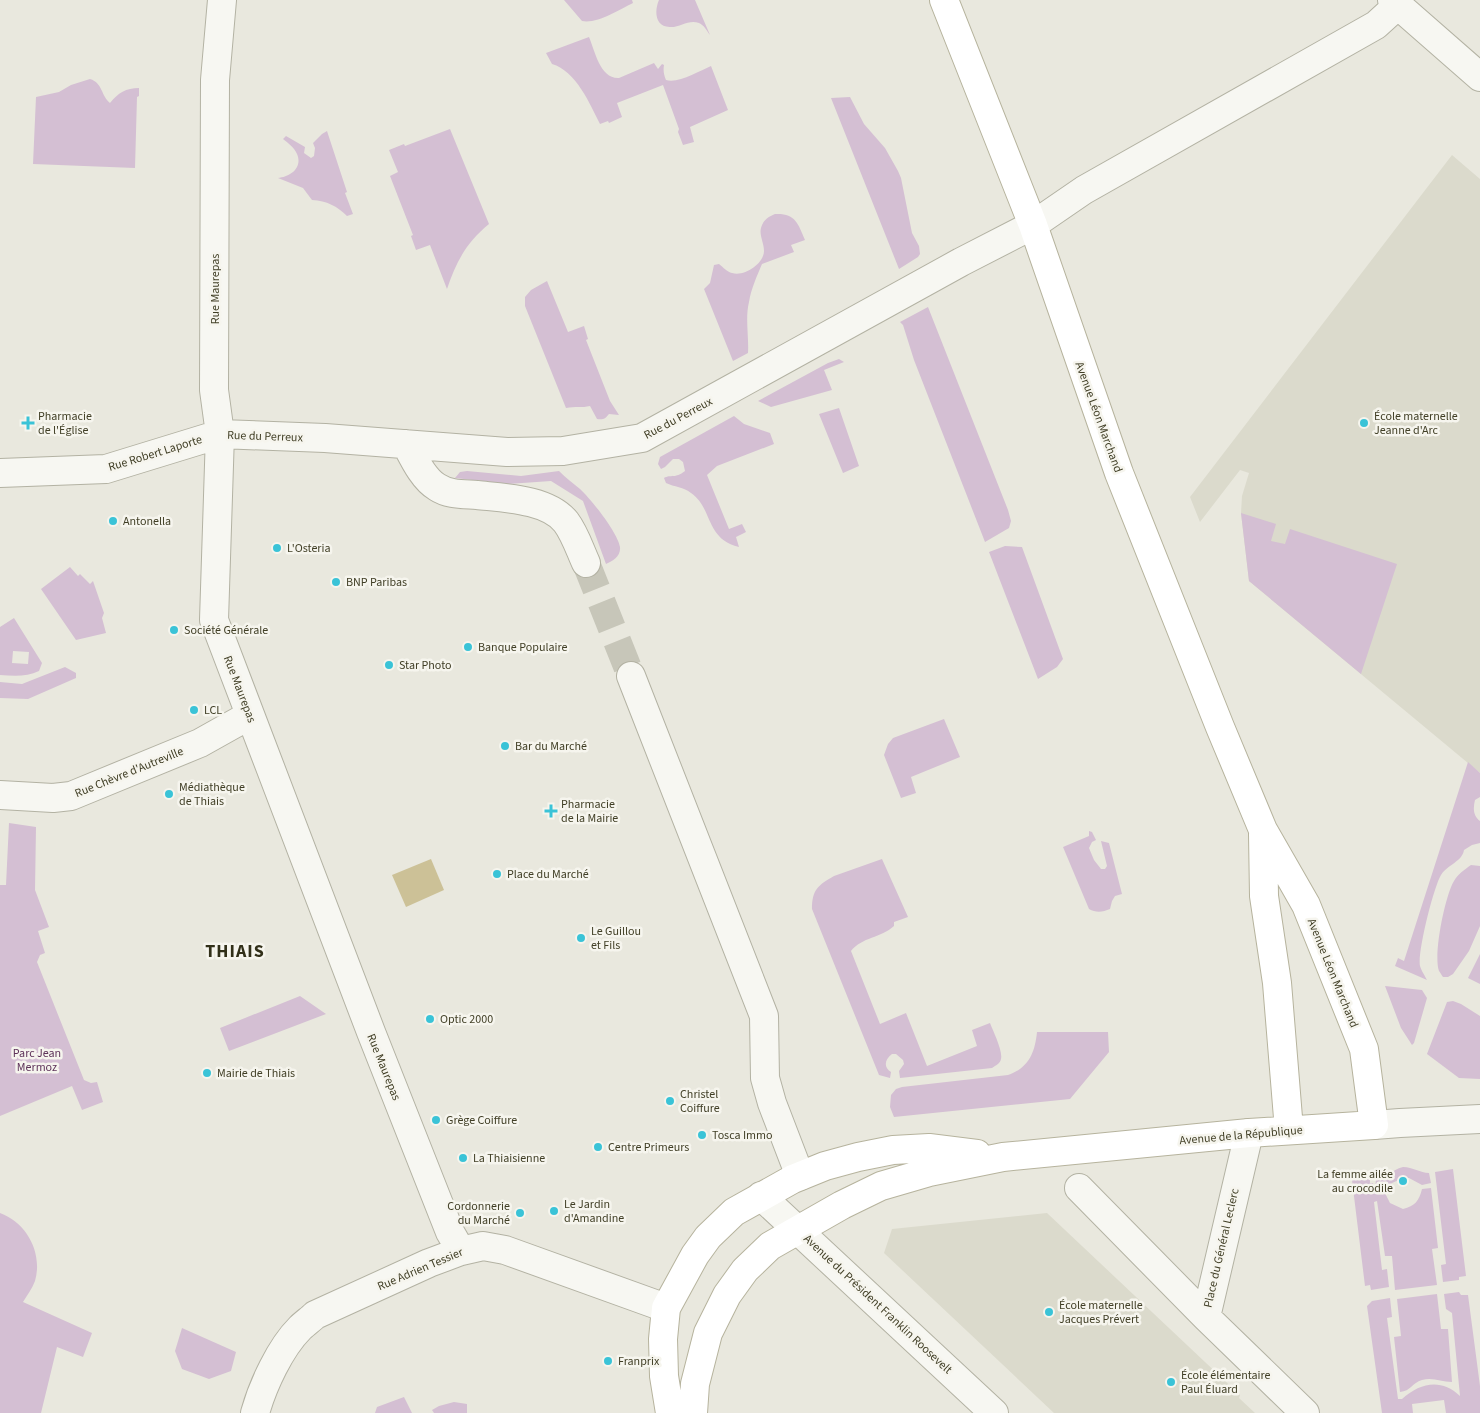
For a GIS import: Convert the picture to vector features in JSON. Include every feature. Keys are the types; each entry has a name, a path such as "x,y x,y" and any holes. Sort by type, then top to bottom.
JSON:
{"main road":[{"name":"Avenue Léon Marchand","path":"944,0 1033,225 1119,473 1263,830 1306,905 1364,1049 1374,1125"},
{"name":"Avenue Léon Marchand","path":"1263,830 1264,896 1277,983 1288,1130"},
{"name":"Avenue de la République","path":"693,1413 695,1384 708,1333 726,1295 744,1270 770,1246 797,1229 881,1186 929,1172 1003,1157 1248,1133 1374,1125"},
{"name":"Avenue de la République","path":"666,1308 691,1261 707,1238 734,1212 800,1176 825,1166 893,1150 929,1148 1003,1157"},
{"path":"666,1308 663,1339 664,1376 670,1413"}],"street":[{"name":"Rue Maurepas","path":"222,0 215,80 214,390 220,434 214,620 370,1032 450,1232 461,1251"},
{"name":"Rue du Perreux","path":"220,434 316,438 507,452 563,451 642,438 954,266 1033,225 1084,190 1376,25 1395,3"},
{"path":"1395,3 1480,77"},
{"name":"Rue Robert Laporte","path":"0,473 106,469 220,434"},
{"path":"406,444 419,467 435,486 447,493 510,498 549,509 565,521 586,563"},
{"path":"631,676 764,1016 765,1078 772,1103 800,1176"},
{"name":"Rue Chèvre d'Autreville","path":"0,795 53,798 71,796 200,743 250,715"},
{"name":"Avenue de la République","path":"1374,1125 1480,1119"},
{"name":"Place du Général Leclerc","path":"1248,1133 1206,1317 1281,1392 1305,1413"},
{"path":"1079,1188 1206,1317"},
{"name":"Avenue du Président Franklin Roosevelt","path":"762,1196 994,1413"},
{"name":"Rue Adrien Tessier","path":"255,1413 268,1379 280,1355 300,1328 316,1315 429,1263 461,1251 483,1246 505,1250 666,1308"}],"shaded area":[{"name":"École maternelle Jeanne d'Arc","path":"1452,155 1480,179 1480,773 1249,581 1241,513 1242,496 1249,473 1240,470 1200,522 1190,497"},
{"path":"431,859 444,890 406,907 392,875"},
{"name":"École maternelle Jacques Prévert","path":"1047,1213 1240,1395 1239,1398 1255,1413 1054,1413 884,1253 892,1229"}],"green space":[{"path":"564,0 632,0 633,3 608,16 582,21"},
{"path":"659,0 695,0 710,35 702,25 695,22 671,27 662,25 656,14"},
{"path":"589,37 599,63 607,74 613,77 619,78 654,63 658,69 662,64 664,65 666,80 671,81 689,76 711,66 728,110 690,127 694,142 683,145 663,85 617,103 622,117 609,123 608,121 600,124 587,98 575,81 561,68 552,64 546,53"},
{"path":"90,79 97,83 110,103 123,92 139,88 139,96 137,97 135,168 33,164 36,97 59,92 71,85"},
{"path":"850,97 864,124 885,148 901,178 912,233 919,246 920,254 899,269 831,98"},
{"path":"450,129 489,224 468,246 454,270 447,289 430,245 416,250 411,236 413,235 390,176 398,172 389,150"},
{"path":"327,131 353,214 347,216 331,205 312,200 303,188 278,178 291,174 298,164 296,152 283,139 286,136 305,147 304,153 311,158 314,156 315,148 313,143"},
{"path":"775,214 787,215 795,220 805,240 791,245 794,252 762,264 753,287 748,308 748,353 733,361 704,289 710,283 714,265 719,264 728,272 737,274 748,271 761,260 764,251 761,233 762,225 766,219"},
{"path":"547,281 568,332 584,326 588,339 586,340 610,401 619,415 609,414 604,419 597,419 590,406 566,408 525,306 525,297 531,290"},
{"path":"928,307 1011,521 1009,528 985,542 914,360 903,325 900,322"},
{"path":"839,359 844,362 824,370 832,390 771,407 758,401 828,363"},
{"path":"839,408 859,466 843,473 819,414"},
{"path":"734,416 744,424 770,433 774,444 717,466 707,475 729,529 742,524 746,532 736,537 739,547 728,543 720,537 698,499 685,489 666,483 664,478 678,475 685,471 683,462 679,459 673,459 661,469 658,464 660,457"},
{"path":"559,471 585,494 603,516 618,541 620,550 618,556 606,564 583,501 551,481 508,484 455,478 460,472 521,476"},
{"path":"1241,513 1276,524 1271,541 1285,544 1290,529 1397,564 1361,674 1249,581"},
{"path":"1005,546 1022,547 1063,659 1057,667 1038,679 989,552"},
{"path":"70,567 78,576 80,574 90,584 93,581 104,613 102,618 106,633 76,640 41,589"},
{"path":"14,618 42,663 39,671 25,675 0,675 0,627","holes":["13,651 29,652 28,664 12,663"]},
{"path":"65,667 76,673 76,678 28,699 0,698 0,682 22,684"},
{"path":"944,719 960,757 911,777 916,793 901,798 884,755 888,744 893,738"},
{"path":"1468,762 1480,773 1480,797 1475,800 1474,809 1476,817 1480,821 1480,843 1464,850 1461,857 1444,871 1434,892 1420,959 1421,968 1427,980 1395,966 1398,958 1404,961"},
{"name":"Parc Jean Mermoz","path":"9,823 36,827 35,890 49,927 38,931 45,953 40,955 37,962 84,1080 91,1083 97,1082 103,1102 82,1110 72,1086 0,1116 0,885 6,885"},
{"path":"1089,831 1092,832 1096,840 1092,842 1089,848 1094,860 1101,869 1105,869 1107,866 1101,841 1109,843 1122,894 1115,896 1110,909 1102,911 1089,909 1063,847 1089,836"},
{"path":"882,859 908,917 894,922 894,926 889,930 855,946 851,951 880,1024 906,1013 927,1066 977,1046 972,1030 990,1023 1001,1055 1000,1062 992,1068 900,1078 899,1071 904,1064 903,1060 896,1054 892,1054 886,1063 888,1070 891,1072 890,1078 879,1075 812,909 813,897 817,889 824,882 834,876"},
{"path":"1471,865 1480,866 1480,926 1469,951 1453,974 1443,977 1439,971 1438,952 1447,899 1454,881 1459,874"},
{"path":"1480,954 1480,984 1468,978"},
{"path":"1385,986 1422,990 1427,998 1412,1045 1401,1028"},
{"path":"300,996 326,1014 229,1051 220,1028"},
{"path":"1453,1001 1480,1016 1480,1079 1459,1078 1427,1054 1447,1002"},
{"path":"1037,1032 1108,1032 1109,1052 1070,1099 894,1117 890,1107 891,1095 896,1089 1008,1075 1015,1072 1026,1064 1030,1058 1035,1046"},
{"path":"1403,1167 1429,1173 1431,1183 1422,1185 1409,1178 1403,1178 1386,1188 1375,1190 1376,1179"},
{"path":"1453,1169 1466,1276 1459,1277 1459,1280 1443,1282 1441,1265 1446,1264 1435,1172"},
{"path":"1370,1178 1370,1183 1373,1183 1374,1193 1385,1193 1390,1203 1403,1209 1416,1202 1422,1189 1431,1188 1438,1248 1432,1249 1437,1285 1395,1290 1392,1256 1385,1256 1377,1201 1374,1202 1382,1270 1387,1269 1389,1287 1371,1290 1370,1285 1365,1286 1352,1180"},
{"path":"0,1213 18,1224 31,1240 35,1250 37,1270 35,1281 23,1302 92,1333 83,1357 57,1347 41,1413 0,1413"},
{"path":"1459,1292 1461,1295 1468,1295 1480,1386 1480,1413 1446,1413 1444,1400 1412,1404 1413,1413 1382,1413 1367,1306 1372,1301 1390,1298 1392,1317 1387,1318 1398,1399 1402,1399 1423,1386 1431,1385 1438,1385 1453,1390 1460,1396 1452,1313 1446,1309 1444,1294"},
{"path":"1437,1294 1441,1329 1448,1329 1452,1382 1426,1379 1400,1392 1394,1337 1401,1336 1397,1299"},
{"path":"182,1328 236,1352 231,1371 209,1379 182,1369 175,1351"},
{"path":"404,1397 412,1413 375,1413 377,1407"},
{"path":"454,1402 467,1404 467,1413 434,1413 432,1410 439,1406"}],"tunnel":[{"path":"586,563 631,676"}],"place":[{"name":"Pharmacie de l'Église","path":"28,423"},
{"name":"École maternelle Jeanne d'Arc","path":"1364,423"},
{"name":"Antonella","path":"113,521"},
{"name":"L'Osteria","path":"277,548"},
{"name":"BNP Paribas","path":"336,582"},
{"name":"Société Générale","path":"174,630"},
{"name":"Banque Populaire","path":"468,647"},
{"name":"Star Photo","path":"389,665"},
{"name":"LCL","path":"194,710"},
{"name":"Bar du Marché","path":"505,746"},
{"name":"Médiathèque de Thiais","path":"169,794"},
{"name":"Pharmacie de la Mairie","path":"551,811"},
{"name":"Place du Marché","path":"497,874"},
{"name":"Le Guillou et Fils","path":"581,938"},
{"name":"Optic 2000","path":"430,1019"},
{"name":"Mairie de Thiais","path":"207,1073"},
{"name":"Christel Coiffure","path":"670,1101"},
{"name":"Grège Coiffure","path":"436,1120"},
{"name":"Tosca Immo","path":"702,1135"},
{"name":"Centre Primeurs","path":"598,1147"},
{"name":"La Thiaisienne","path":"463,1158"},
{"name":"La femme ailée au crocodile","path":"1403,1181"},
{"name":"Le Jardin d'Amandine","path":"554,1211"},
{"name":"Cordonnerie du Marché","path":"520,1213"},
{"name":"École maternelle Jacques Prévert","path":"1049,1312"},
{"name":"Franprix","path":"608,1361"},
{"name":"École élémentaire Paul Éluard","path":"1171,1382"}],"district":[{"name":"THIAIS","path":"235,951"}]}
